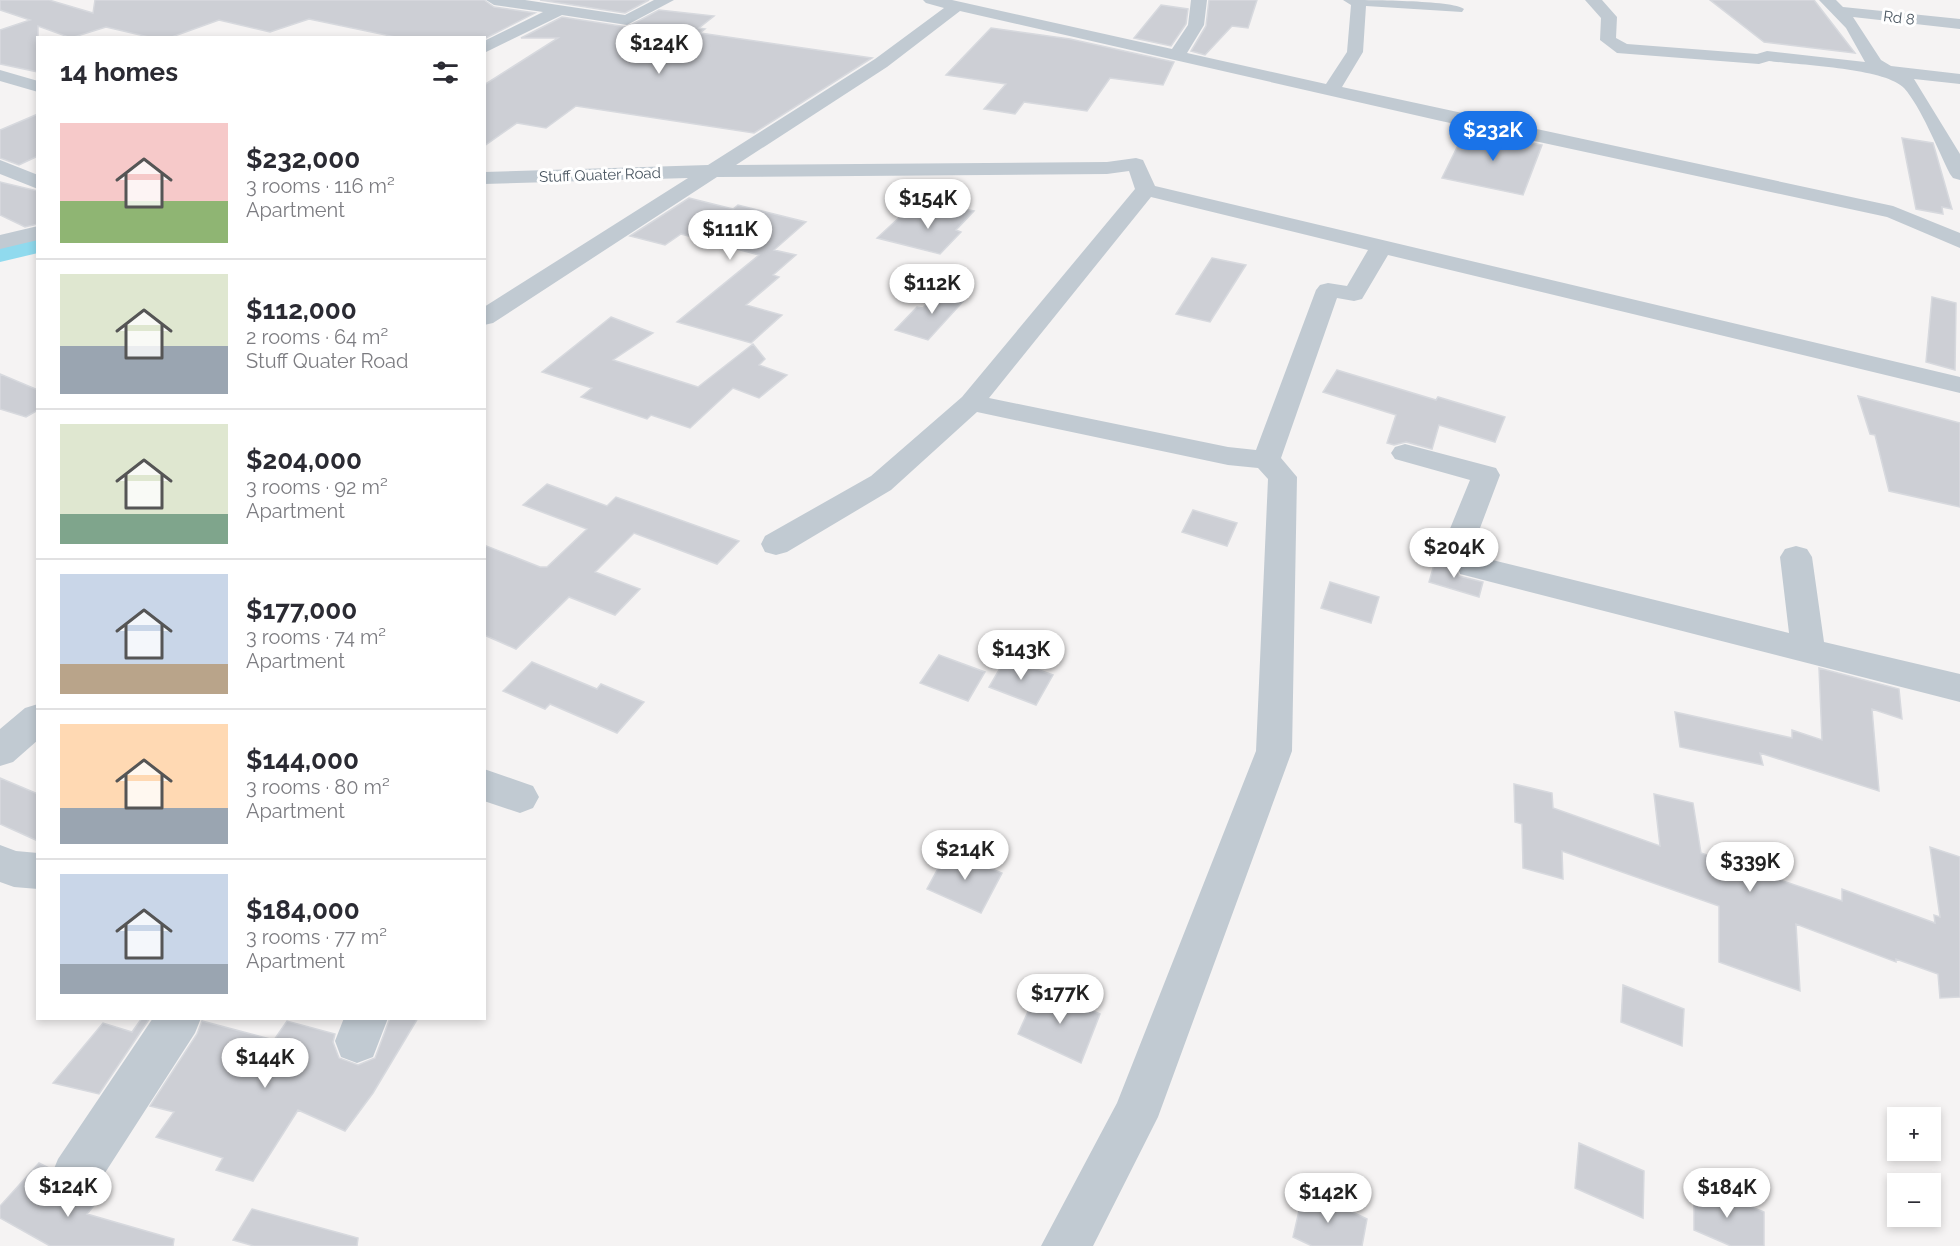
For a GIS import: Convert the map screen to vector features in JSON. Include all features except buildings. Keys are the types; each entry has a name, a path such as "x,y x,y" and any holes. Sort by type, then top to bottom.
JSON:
{"street":[{"path":"494,0 627,20 666,0"},
{"path":"931,0 1331,90 1893,212 1960,241"},
{"path":"1177,55 1196,25 1198,0"},
{"path":"1351,0 1456,9"},
{"path":"1331,90 1355,52 1359,0"},
{"path":"1593,0 1609,17 1608,40 1623,49 1759,59 1767,56 1960,79"},
{"path":"1833,5 1853,26 1874,63 1910,84 1940,133 1960,174"},
{"name":"Rd 8","path":"1833,5 1960,24"},
{"path":"486,317 881,63 955,7"},
{"path":"486,47 560,10"},
{"path":"0,75 34,86"},
{"path":"0,96 34,86"},
{"name":"Stuff Quater Road","path":"486,178 715,171 1107,168 1136,164 1146,190"},
{"path":"0,166 36,182"},
{"path":"776,544 881,483 971,403 1146,190 1960,385"},
{"path":"0,242 36,233"},
{"path":"1266,460 1328,290 1354,294 1381,248"},
{"path":"971,403 1228,456 1266,460 1283,477 1274,751 1135,1117 1066,1246"},
{"path":"1405,453 1486,475 1462,536 1472,566 1960,688"},
{"path":"1796,557 1808,651"},
{"path":"0,751 36,720"},
{"path":"0,773 36,743"},
{"path":"486,787 520,797"},
{"path":"0,863 14,868 36,871"},
{"path":"75,1176 178,1020"}],"waterway":[{"path":"0,255 36,246"}]}
